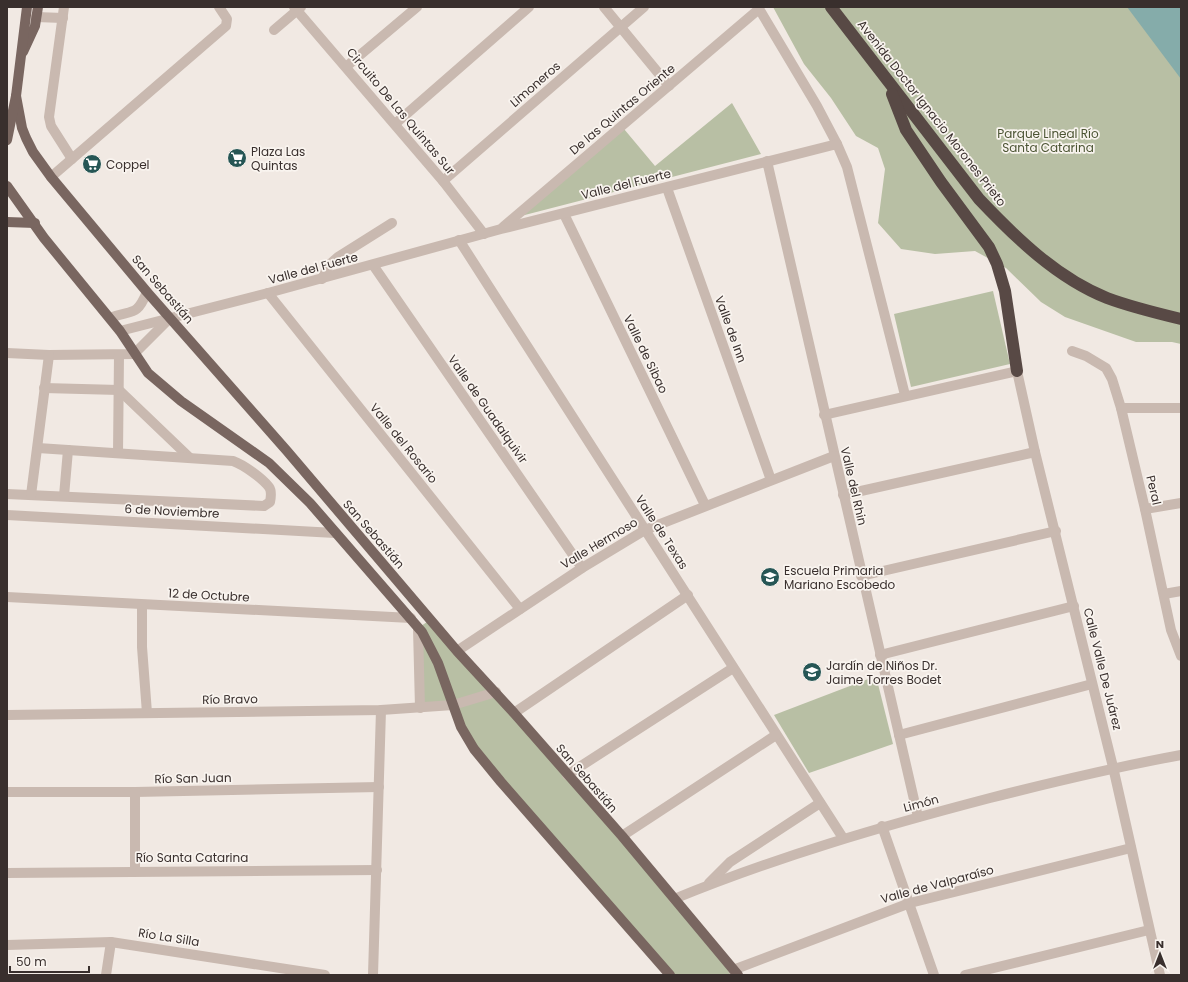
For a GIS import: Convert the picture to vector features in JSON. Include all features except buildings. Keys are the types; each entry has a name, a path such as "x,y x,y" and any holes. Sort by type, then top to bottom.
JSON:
{"highway":[{"name":"Avenida Doctor Ignacio Morones Prieto","path":"831,7 886,80 980,199 1006,228 1056,270 1080,285 1107,298 1181,319"},
{"path":"886,80 906,130 941,182 984,241 997,264 1005,291 1017,370"}],"main road":[{"path":"7,140 16,96 12,84 21,56 27,7"},
{"path":"21,56 30,40 37,12"},
{"name":"San Sebastián","path":"16,96 22,128 26,138 33,152 51,177 147,292 457,651 496,692 567,775 622,836 735,972"},
{"path":"7,186 65,264 120,331 148,373 163,387 281,473 310,503 411,618 434,652 453,705 467,737 485,762 670,975"},
{"path":"7,222 35,223"}],"street":[{"path":"64,7 49,117 51,126 72,159"},
{"path":"51,177 226,26 227,19 219,7"},
{"path":"346,66 418,7"},
{"path":"395,124 529,7"},
{"path":"604,7 669,86"},
{"name":"Limoneros","path":"443,182 644,7"},
{"path":"274,30 297,8"},
{"name":"Circuito De Las Quintas Sur","path":"297,8 443,182 484,234"},
{"path":"758,8 817,106 847,167 905,395"},
{"name":"De las Quintas Oriente","path":"501,229 758,8"},
{"path":"37,12 63,18"},
{"name":"Valle del Fuerte","path":"120,331 373,265 501,229 837,144"},
{"name":"Valle del Rhin","path":"767,161 861,576 918,817"},
{"name":"Valle de Inn","path":"667,188 771,480"},
{"name":"Valle de Sibao","path":"564,214 705,505"},
{"path":"322,278 329,265 338,256 392,223"},
{"name":"Valle de Texas","path":"459,240 843,838"},
{"name":"Valle de Guadalquivir","path":"373,265 582,568"},
{"path":"110,318 120,314 128,314 138,309 147,292"},
{"name":"Valle del Rosario","path":"268,293 520,609"},
{"path":"7,353 49,355 134,354 170,317"},
{"name":"Peral","path":"1072,351 1086,356 1106,368 1112,379 1122,408 1174,641 1181,656"},
{"path":"31,495 49,355"},
{"path":"118,453 119,355"},
{"path":"824,415 1017,370"},
{"name":"Calle Valle De Juárez","path":"1017,370 1035,452 1056,531 1113,767 1160,975"},
{"path":"44,388 119,390 189,457"},
{"path":"1122,408 1181,408"},
{"path":"7,494 264,506 270,502 272,496 269,487 242,465 233,461 38,448"},
{"path":"64,496 68,450"},
{"path":"843,495 1035,452"},
{"name":"Valle Hermoso","path":"457,651 582,568 645,530 705,505 834,456"},
{"path":"1145,509 1181,503"},
{"name":"6 de Noviembre","path":"7,515 335,533"},
{"path":"861,576 1056,531"},
{"path":"1164,594 1181,591"},
{"path":"514,713 688,595"},
{"name":"12 de Octubre","path":"7,597 411,618"},
{"path":"142,605 143,653 147,713"},
{"path":"880,655 1074,606"},
{"path":"418,628 420,708"},
{"path":"567,775 733,668"},
{"path":"899,735 1092,684"},
{"name":"Río Bravo","path":"7,715 381,710 453,705 496,692"},
{"path":"373,975 381,710"},
{"path":"622,836 776,735"},
{"name":"Limón","path":"674,899 707,885 882,826 1113,767 1181,755"},
{"name":"Río San Juan","path":"7,792 135,792 379,787"},
{"path":"135,792 135,871"},
{"path":"707,885 730,862 820,803"},
{"path":"882,826 934,975"},
{"name":"Valle de Valparaíso","path":"735,972 910,903 1131,848"},
{"name":"Río Santa Catarina","path":"7,873 377,870"},
{"path":"965,975 1149,930"},
{"path":"106,975 111,942"},
{"name":"Río La Silla","path":"7,945 111,942 325,975"}],"green space":[{"name":"Parque Lineal Río Santa Catarina","path":"773,7 1181,7 1181,344 1172,342 1136,342 1065,317 1041,302 1006,268 975,251 935,254 901,249 878,223 885,169 878,148 856,136 831,98 804,64"},
{"path":"732,103 761,154 517,217 624,129 655,166"},
{"path":"993,291 1010,364 911,387 894,314"},
{"path":"430,620 738,975 670,975 485,762 453,705 420,708 418,628"},
{"path":"876,676 893,744 809,773 774,715"}],"water":[{"path":"1127,7 1181,7 1181,79"}],"place":[{"name":"Plaza Las Quintas","path":"237,158"},
{"name":"Coppel","path":"92,164"},
{"name":"Escuela Primaria Mariano Escobedo","path":"770,577"},
{"name":"Jardín de Niños Dr. Jaime Torres Bodet","path":"812,672"}]}
